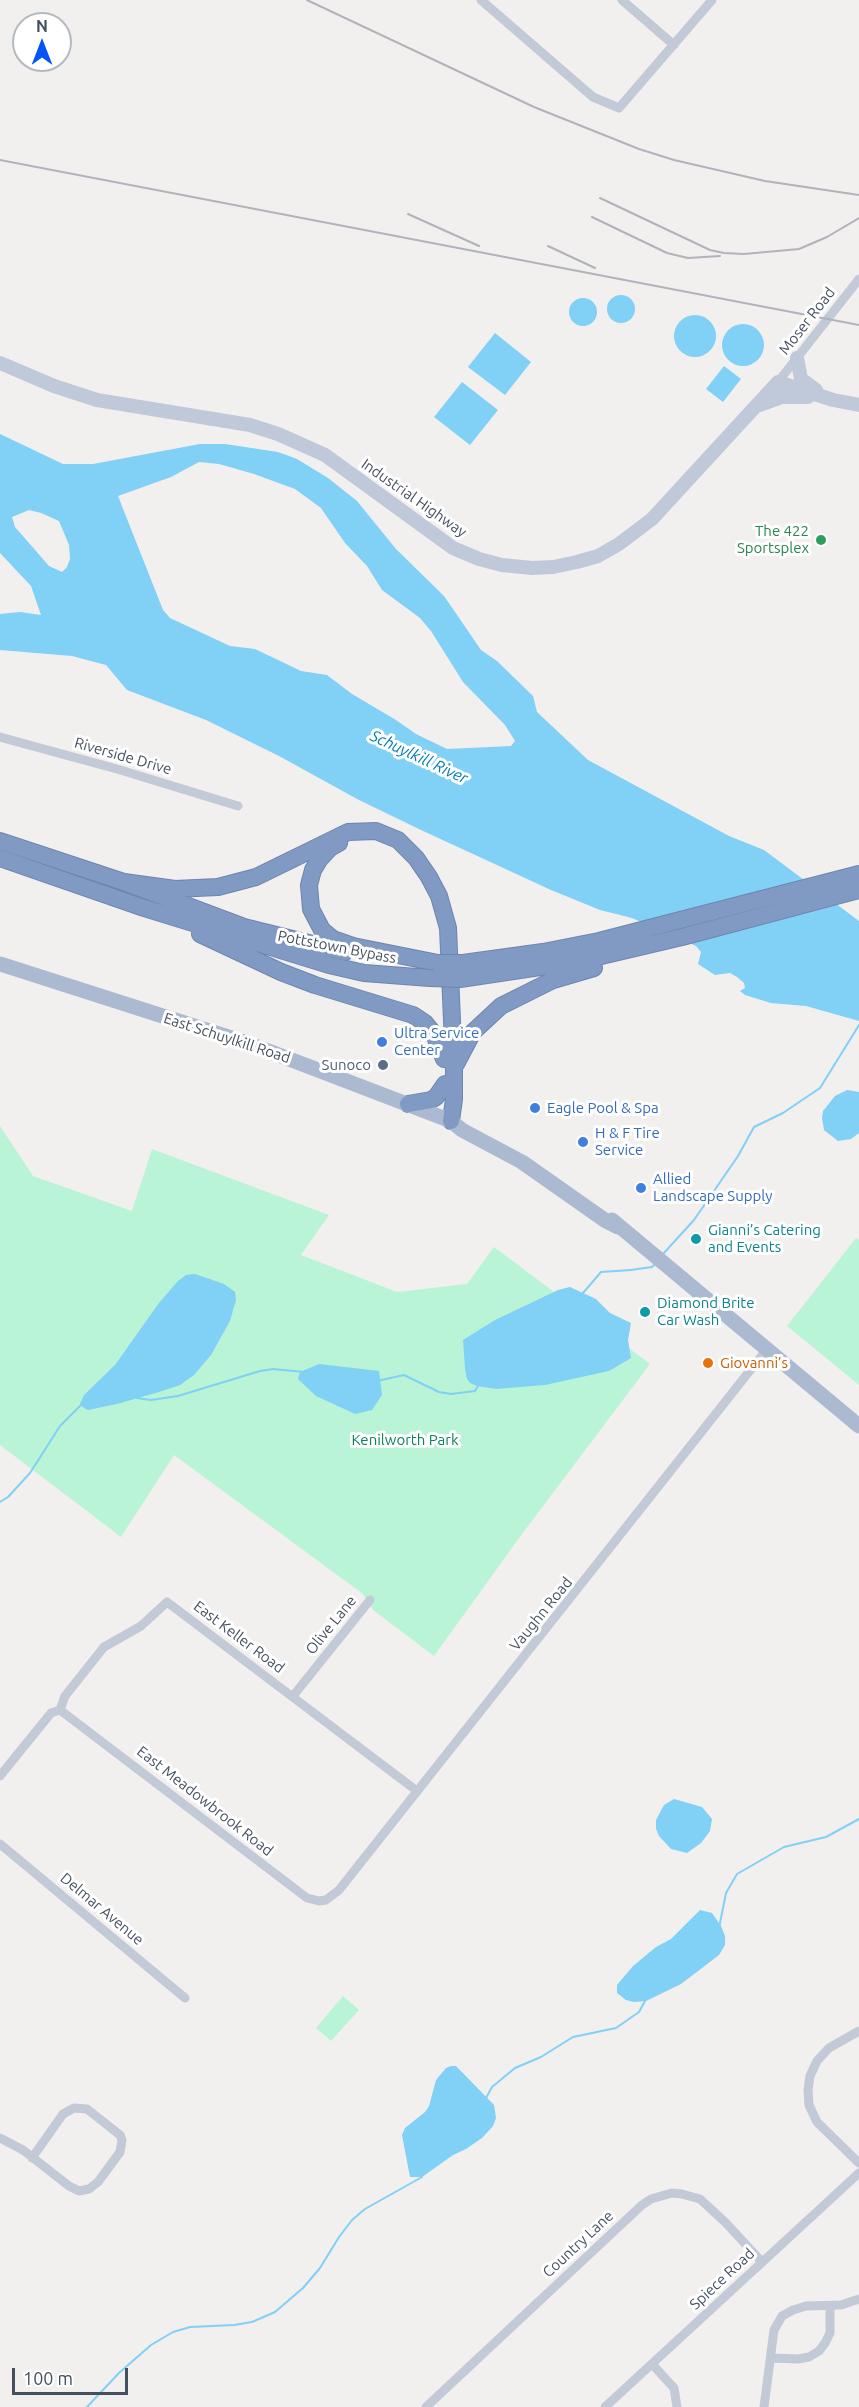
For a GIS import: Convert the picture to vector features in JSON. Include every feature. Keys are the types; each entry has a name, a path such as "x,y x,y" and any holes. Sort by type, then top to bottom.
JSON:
{"highway":[{"path":"124,882 175,889 218,887 256,877 348,832 366,830 392,837 409,849 421,864 439,896 447,919 452,993 449,1063 445,1084 451,1121"},
{"path":"438,963 347,944 333,939 322,930 313,916 308,892 313,870 326,852 348,840 376,839 388,843 406,856 424,883 435,906 443,939 446,1048 454,1099 451,1121"},
{"name":"Pottstown Bypass","path":"0,841 124,882 244,927 353,954 438,963 462,971 538,969 623,956"},
{"name":"Pottstown Bypass","path":"0,858 144,908 329,965 364,973 430,978 598,941 859,874"},
{"path":"449,1063 477,1026 511,1000 561,977 682,937 859,890"},
{"path":"144,908 281,972 315,985 413,1015 430,1028 449,1063"},
{"path":"408,1104 431,1100 445,1084"}],"main road":[{"name":"East Schuylkill Road","path":"0,964 250,1044 451,1121 465,1120 505,1140 578,1192 859,1426"}],"street":[{"path":"481,0 593,97 619,108 712,0"},
{"path":"622,0 674,45"},
{"name":"Moser Road","path":"778,382 859,279"},
{"path":"797,358 801,379 807,386 833,400"},
{"name":"Industrial Highway","path":"0,363 54,386 97,400 250,425 278,434 325,455 453,548 479,559 502,565 532,568 577,562 598,556 619,544 652,519 778,382"},
{"path":"778,382 833,400"},
{"path":"758,406 782,397 798,396 859,405"},
{"name":"Riverside Drive","path":"0,738 117,769 238,806"},
{"name":"Vaughn Road","path":"335,1895 596,1569 767,1349"},
{"name":"Olive Lane","path":"293,1696 370,1600"},
{"name":"East Keller Road","path":"60,1710 65,1696 104,1647 141,1626 167,1602 417,1791"},
{"path":"0,1776 51,1713 60,1710"},
{"name":"East Meadowbrook Road","path":"60,1710 307,1898 319,1901 335,1895"},
{"name":"Delmar Avenue","path":"0,1844 185,1998"},
{"path":"859,2031 829,2048 817,2061 810,2076 808,2090 809,2105 818,2122 859,2163"},
{"path":"0,2138 32,2158 69,2186 84,2191 98,2182 120,2152 122,2140 120,2135 87,2109 74,2108 63,2114 32,2158"},
{"name":"Spiece Road","path":"605,2407 859,2173"},
{"name":"Country Lane","path":"426,2407 651,2199 674,2193 700,2199 726,2222 762,2262"},
{"path":"764,2407 774,2330 782,2316 806,2306 841,2305 859,2299"},
{"path":"771,2358 798,2359 809,2357 819,2351 830,2333 830,2306"},
{"path":"652,2364 674,2388 677,2407"}],"green space":[{"name":"Kenilworth Park","path":"0,1126 33,1176 132,1211 152,1149 329,1215 301,1255 397,1292 467,1284 494,1247 650,1364 522,1534 434,1656 373,1610 363,1594 174,1455 121,1537 0,1445"},
{"path":"856,1238 859,1240 859,1385 787,1326"},
{"path":"343,1996 359,2010 331,2041 316,2028"}],"water":[{"path":"621,295 631,299 635,309 631,319 621,323 611,319 607,309 611,299"},
{"path":"583,298 593,302 597,312 593,322 583,326 573,322 569,312 573,302"},
{"path":"695,315 710,321 716,336 710,351 695,357 680,351 674,336 680,321"},
{"path":"743,324 758,330 764,345 758,360 743,366 728,360 722,345 728,330"},
{"path":"495,333 531,362 505,395 468,367"},
{"path":"724,366 741,379 723,402 706,389"},
{"path":"462,382 498,410 470,445 434,417"},
{"name":"Schuylkill River","path":"0,434 63,464 93,464 200,444 225,444 278,452 297,459 328,478 357,501 396,549 444,596 481,650 497,661 533,696 537,712 588,760 729,836 764,850 859,921 859,1021 806,1006 771,1003 745,995 740,991 745,988 744,983 737,977 730,973 715,975 698,964 701,952 696,946 632,918 600,910 551,890 359,800 279,756 206,720 127,690 106,665 72,656 0,650 0,614 20,612 41,615 31,586 0,553","holes":["199,462 219,464 295,489 321,508 345,543 367,566 382,590 420,618 431,631 463,682 505,725 515,741 511,746 447,749 416,734 352,694 327,675 301,671 255,649 230,646 170,618 163,610 118,496 171,477","29,510 59,521 69,545 70,559 62,572 49,566 15,527 12,517"]},
{"path":"847,1090 859,1092 859,1133 851,1139 838,1141 824,1130 823,1111 835,1096"},
{"path":"195,1274 224,1284 235,1292 236,1300 230,1321 211,1355 194,1375 180,1385 117,1404 88,1410 84,1408 80,1404 84,1395 115,1365 159,1303 178,1281 186,1275"},
{"path":"570,1287 596,1299 610,1313 631,1323 628,1340 631,1358 609,1371 545,1385 496,1389 470,1383 465,1368 463,1340 495,1320 558,1290"},
{"path":"319,1364 379,1371 382,1395 372,1410 355,1414 316,1396 298,1379 300,1372"},
{"path":"674,1799 702,1807 712,1819 710,1831 701,1843 687,1853 671,1849 656,1829 656,1820 664,1805"},
{"path":"700,1910 712,1913 721,1926 725,1936 725,1945 719,1955 681,1984 646,2001 626,2000 617,1993 617,1985 633,1966 656,1947 671,1939"},
{"path":"456,2066 494,2105 496,2118 493,2126 482,2138 466,2149 453,2155 422,2177 410,2177 402,2135 405,2128 425,2112 429,2106 436,2080 446,2068"}],"waterway":[{"path":"663,1254 694,1220 738,1156 754,1127 783,1113 820,1088 859,1025"},
{"path":"583,1293 601,1272 652,1267 656,1263"},
{"path":"137,1398 151,1400 178,1396 260,1371 273,1369 304,1372"},
{"path":"377,1381 404,1375 439,1392 451,1394 475,1391 478,1386"},
{"path":"0,1502 8,1497 30,1473 60,1426 82,1404"},
{"path":"719,1928 726,1893 737,1874 784,1847 826,1837 859,1819"},
{"path":"486,2098 492,2087 515,2068 541,2057 573,2037 616,2028 639,2012 646,1999"},
{"path":"87,2407 119,2373 151,2345 173,2332 190,2327 252,2322 275,2312 303,2288 320,2268 352,2220 365,2209 422,2177 422,2174"}],"railway":[{"path":"307,0 534,107 639,149 674,160 765,181 859,195"},
{"path":"0,160 859,325"},
{"path":"600,198 710,250 724,253 744,254 799,249 827,237 859,218"},
{"path":"408,214 479,246"},
{"path":"592,217 667,253 688,258 720,256"},
{"path":"548,246 595,268"}],"place":[{"name":"The 422 Sportsplex","path":"821,540"},
{"name":"Ultra Service Center","path":"382,1042"},
{"name":"Sunoco","path":"383,1065"},
{"name":"Eagle Pool & Spa","path":"535,1108"},
{"name":"H & F Tire Service","path":"583,1142"},
{"name":"Allied Landscape Supply","path":"641,1188"},
{"name":"Gianni’s Catering and Events","path":"696,1239"},
{"name":"Diamond Brite Car Wash","path":"645,1312"},
{"name":"Giovanni’s","path":"708,1363"}]}
